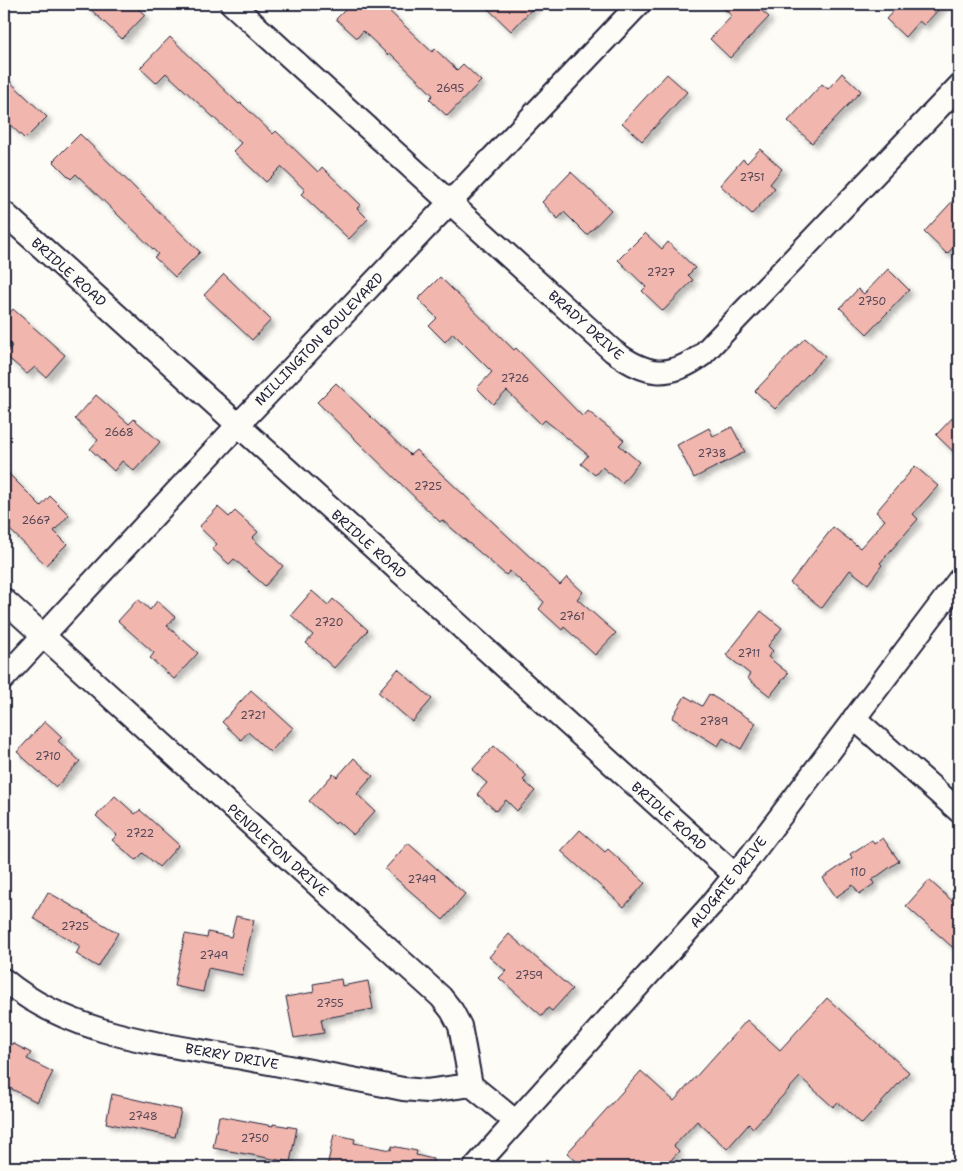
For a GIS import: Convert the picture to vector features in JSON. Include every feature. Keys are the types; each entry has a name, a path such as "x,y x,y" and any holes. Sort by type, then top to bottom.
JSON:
{"street":[{"name":"BRADY DRIVE","path":"232,4 613,351 631,364 650,372 664,372 680,368 702,355 959,86"},
{"name":"MILLINGTON BOULEVARD","path":"4,678 238,425 639,4"},
{"name":"BRIDLE ROAD","path":"4,213 735,875"},
{"name":"ALDGATE DRIVE","path":"475,1167 515,1121 603,1027 735,875 959,580"},
{"name":"PENDLETON DRIVE","path":"4,600 441,997 452,1011 460,1026 471,1085"},
{"path":"854,718 959,811"},
{"name":"BERRY DRIVE","path":"4,980 61,1015 98,1029 146,1041 403,1089 427,1091 471,1085"},
{"path":"471,1085 515,1121"}],"building":[{"path":"85,4 133,4 145,15 122,39"},
{"path":"351,4 382,4 432,52 435,49 457,70 463,64 481,81 447,116 429,99 433,95 390,53 388,55 363,31 357,38 336,19"},
{"path":"483,4 537,4 511,31"},
{"path":"719,4 754,4 769,17 730,58 710,39 732,16"},
{"path":"900,4 944,4 924,25 919,21 905,37 886,19"},
{"path":"170,37 273,134 276,131 318,172 322,167 361,205 357,208 368,219 349,239 301,194 305,190 281,167 266,182 233,151 241,143 166,73 156,83 140,68"},
{"path":"842,73 861,91 812,143 788,121 822,84 828,89"},
{"path":"667,74 687,92 642,141 622,123"},
{"path":"4,76 47,117 25,139 4,119"},
{"path":"80,134 200,252 175,277 154,257 158,254 76,174 71,179 53,161"},
{"path":"760,149 782,169 770,184 775,188 752,214 720,185 743,159 747,163"},
{"path":"571,172 611,210 587,235 564,212 558,219 542,202"},
{"path":"959,194 959,241 947,254 924,232"},
{"path":"645,233 662,249 668,242 695,268 688,275 693,280 663,311 642,291 646,287 618,260"},
{"path":"888,269 909,290 867,334 840,308 858,289 864,294"},
{"path":"224,274 271,320 252,340 204,295"},
{"path":"440,277 514,350 516,348 583,417 588,411 624,440 619,445 639,462 622,483 602,467 595,475 581,464 588,455 545,420 541,424 507,391 493,404 477,388 492,372 453,333 445,342 429,326 437,318 418,299"},
{"path":"13,309 65,355 46,377 35,367 27,374 5,355 12,346 4,339 4,319"},
{"path":"805,338 825,356 775,409 755,391"},
{"path":"336,383 410,455 416,450 560,585 567,577 583,592 577,599 616,633 595,655 564,627 562,630 539,609 544,602 510,571 506,575 442,520 440,522 317,402"},
{"path":"96,395 129,424 134,419 160,442 134,471 122,461 114,471 90,449 98,440 75,419"},
{"path":"959,411 959,457 936,435"},
{"path":"732,427 745,452 694,478 677,445 709,428 713,436"},
{"path":"915,466 938,486 913,514 918,519 880,563 882,565 868,584 850,570 822,608 790,583 833,527 860,548 885,520 876,512"},
{"path":"4,469 41,506 50,496 69,515 54,531 67,544 46,565 7,527 11,524 4,516"},
{"path":"218,507 229,517 235,511 258,532 252,538 283,566 265,586 234,559 229,564 212,549 217,544 199,527"},
{"path":"312,591 328,605 333,599 368,630 334,668 306,643 313,635 291,615"},
{"path":"138,599 150,610 157,601 175,617 167,626 198,653 174,679 150,658 154,653 118,621"},
{"path":"761,611 782,628 768,646 773,651 768,657 788,673 770,696 747,678 750,674 726,655"},
{"path":"398,669 432,699 412,722 378,692"},
{"path":"251,690 293,728 270,752 248,732 241,740 222,722"},
{"path":"709,694 756,723 741,749 723,738 718,746 672,718 685,696 702,706"},
{"path":"45,721 62,737 58,741 80,761 56,787 17,752"},
{"path":"494,746 527,776 523,780 535,791 517,811 506,800 496,811 477,794 487,783 472,770"},
{"path":"354,758 373,776 357,794 375,811 353,835 337,821 335,824 309,801 333,774 337,777"},
{"path":"115,796 135,814 140,810 179,845 159,867 143,853 136,860 112,840 117,835 96,816"},
{"path":"580,830 605,852 608,849 645,883 624,907 561,851"},
{"path":"883,838 899,861 872,880 874,884 859,894 853,885 836,897 823,878 852,858 850,854 872,840 874,844"},
{"path":"408,843 465,894 443,920 385,869"},
{"path":"929,880 959,907 959,953 906,906"},
{"path":"48,892 118,933 98,967 76,954 80,946 33,918"},
{"path":"236,916 254,920 242,975 208,968 203,992 174,986 185,934 207,938 208,932 231,937"},
{"path":"509,934 572,989 552,1011 548,1008 542,1016 499,978 506,971 489,957"},
{"path":"341,979 342,986 368,981 373,1009 321,1019 324,1033 294,1038 286,997 314,992 313,984"},
{"path":"827,998 909,1072 862,1124 838,1102 833,1107 800,1077 753,1128 749,1124 727,1149 697,1121 674,1146 679,1151 665,1167 583,1167 567,1153 641,1071 674,1101 747,1020 780,1050"},
{"path":"12,1043 31,1053 27,1059 53,1072 37,1102 4,1085 4,1058"},
{"path":"112,1094 181,1110 175,1137 106,1123"},
{"path":"219,1116 273,1126 273,1124 297,1128 290,1162 213,1148"},
{"path":"334,1134 355,1139 354,1143 391,1150 392,1146 417,1151 416,1155 433,1159 432,1167 327,1167"}]}
